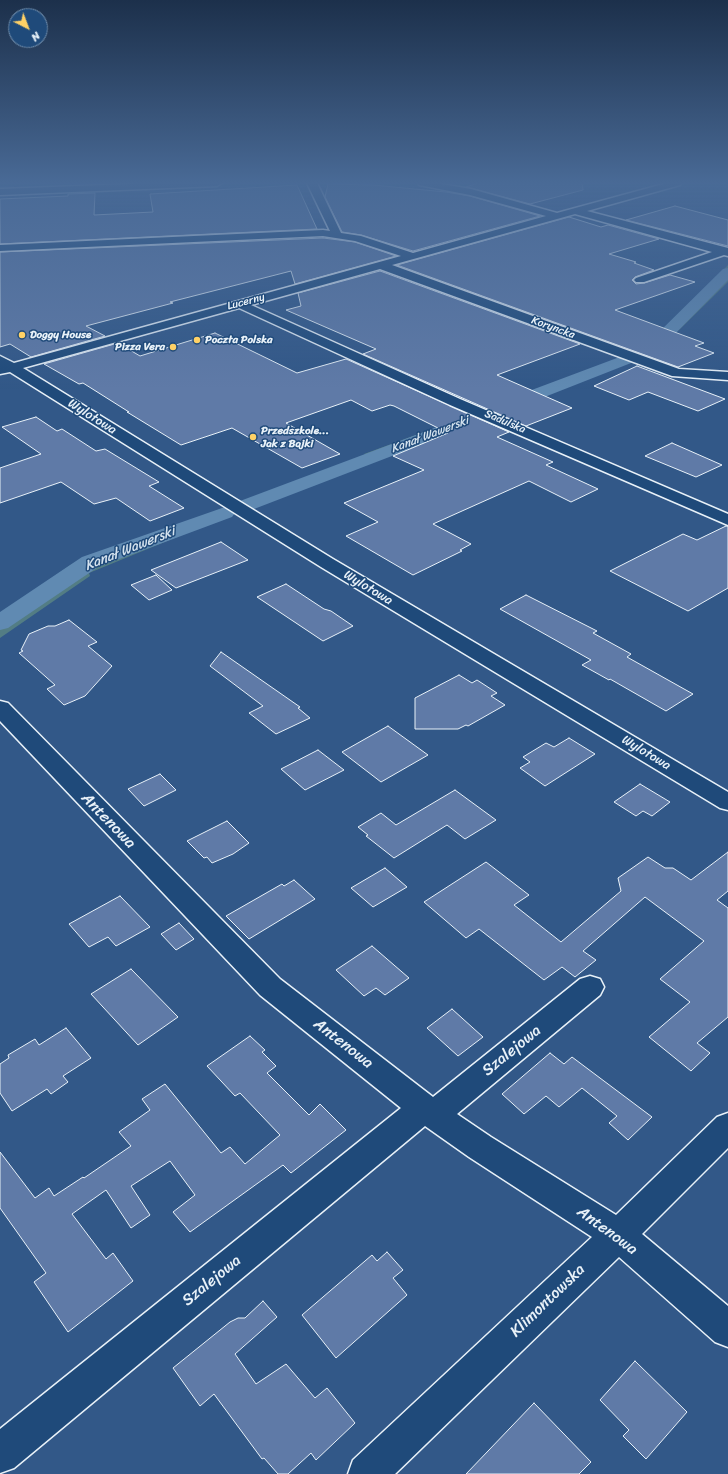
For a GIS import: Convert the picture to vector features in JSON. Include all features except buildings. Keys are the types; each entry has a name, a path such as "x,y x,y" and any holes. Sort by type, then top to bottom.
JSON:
{"street":[{"path":"399,252 412,256"},
{"name":"Lucerny","path":"4,366 240,304 427,252"},
{"path":"640,280 726,252"},
{"name":"Koryncka","path":"380,265 677,373 728,376"},
{"name":"Sadulska","path":"240,304 455,402 728,520"},
{"name":"Wylotowa","path":"4,366 327,563 728,802"},
{"name":"Antenowa","path":"0,708 270,987 429,1111 480,1147 618,1235 728,1329"},
{"name":"Szalejowa","path":"0,1454 429,1111 590,987"},
{"name":"Klimontowska","path":"367,1474 618,1235 728,1127"}],"green space":[{"path":"728,265 728,282 681,328 662,345 646,354 641,356 634,354 653,342"},
{"path":"620,358 631,362 499,412 490,409"},
{"path":"473,414 484,419 250,507 243,503 366,456 364,454"},
{"path":"223,508 233,514 89,573 90,576 0,638 0,614 72,564"}],"waterway":[{"name":"Kanał Wawerski","path":"641,354 657,343 728,272"},
{"name":"Kanał Wawerski","path":"503,407 625,360"},
{"name":"Kanał Wawerski","path":"247,505 477,417"},
{"name":"Kanał Wawerski","path":"0,623 90,562 225,513"}],"place":[{"name":"Doggy House","path":"22,335"},
{"name":"Poczta Polska","path":"197,340"},
{"name":"Pizza Vera","path":"173,347"},
{"name":"Przedszkole... Jak z Bajki","path":"253,437"}]}
